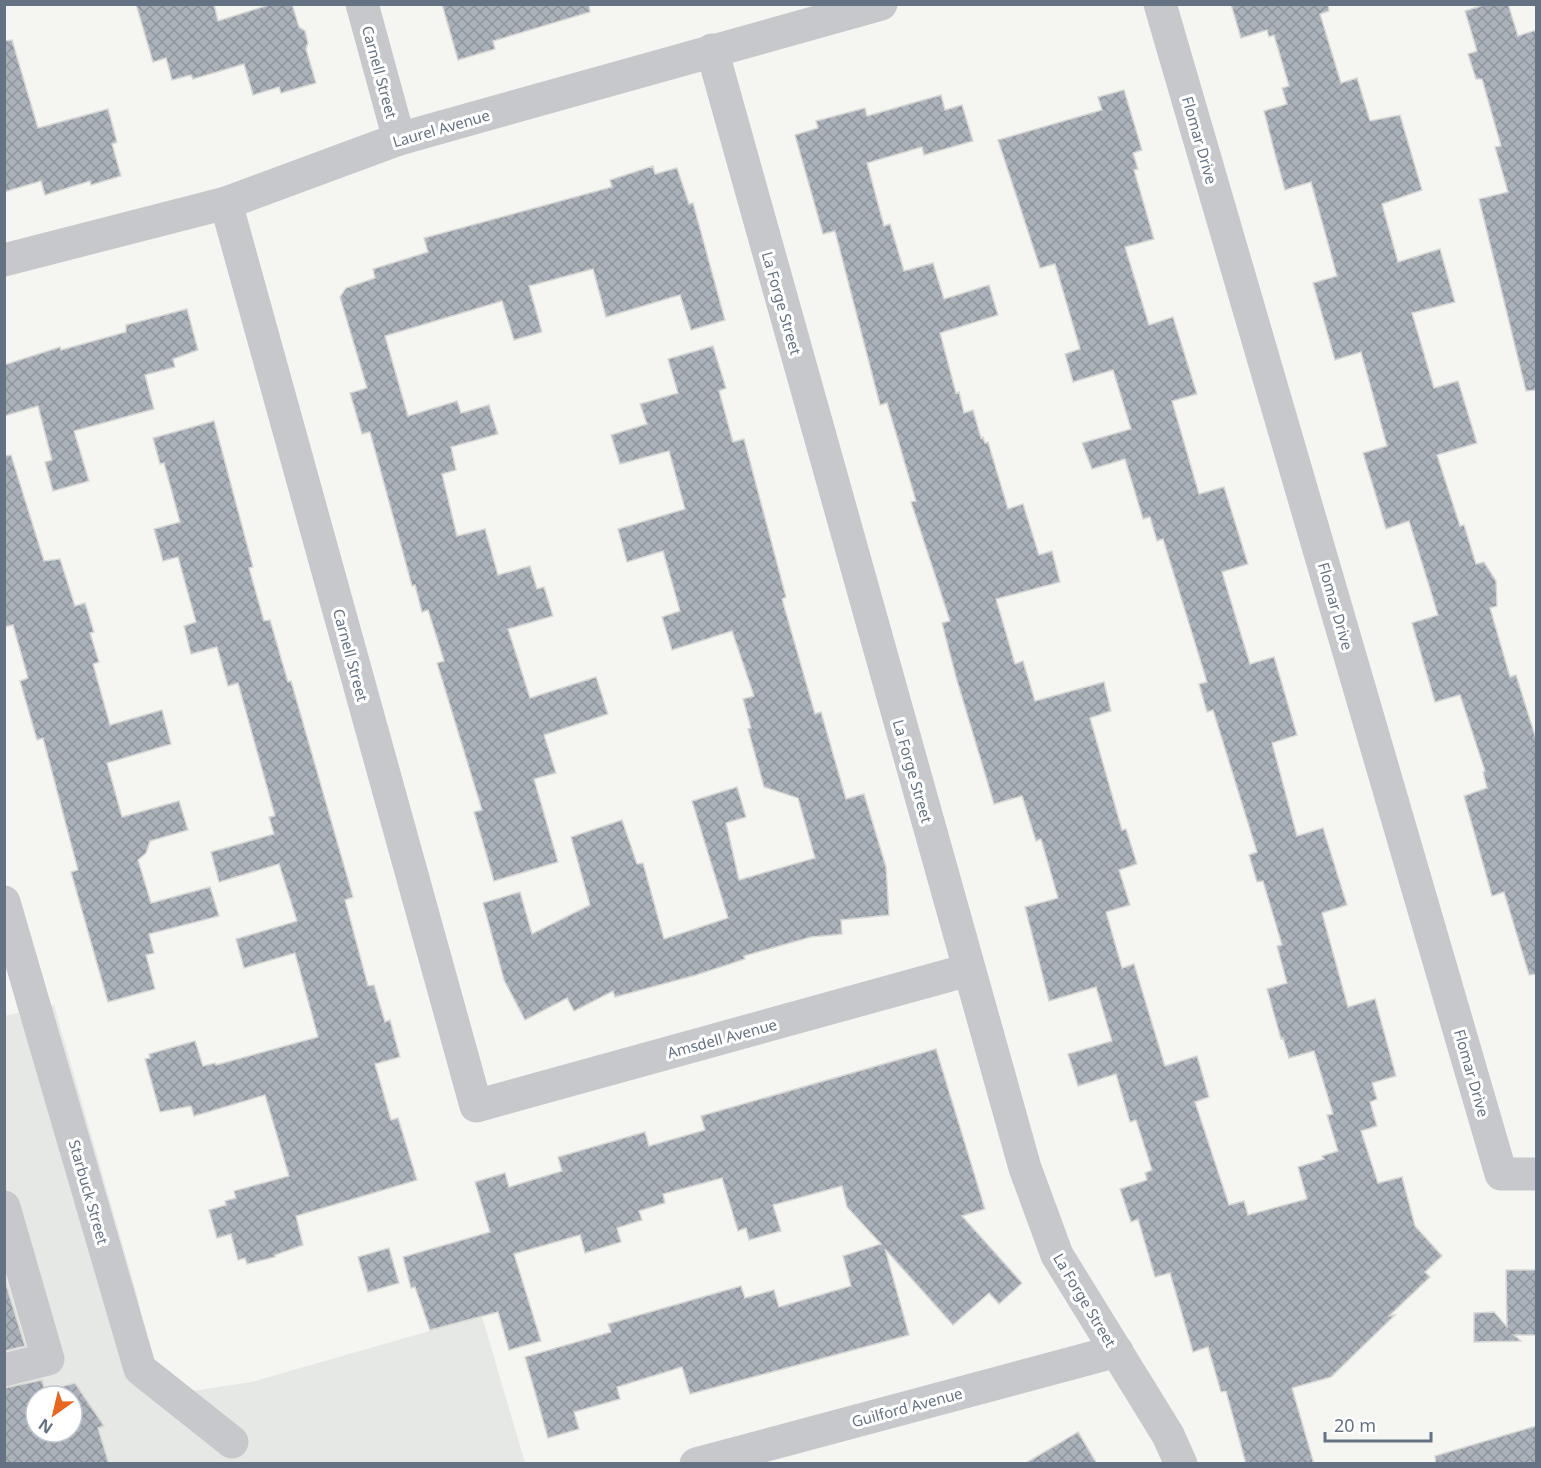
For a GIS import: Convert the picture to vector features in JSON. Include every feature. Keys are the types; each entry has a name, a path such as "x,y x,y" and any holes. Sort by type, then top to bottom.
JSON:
{"street":[{"name":"Carnell Street","path":"362,4 399,139"},
{"name":"Laurel Avenue","path":"4,260 226,203 399,139 881,4"},
{"name":"Flomar Drive","path":"1160,4 1501,1174 1536,1174"},
{"name":"La Forge Street","path":"712,50 1025,1168 1056,1255 1168,1435 1181,1464"},
{"name":"Carnell Street","path":"226,203 476,1106"},
{"name":"Starbuck Street","path":"4,902 140,1369 232,1442"},
{"name":"Amsdell Avenue","path":"476,1106 968,970"},
{"path":"4,1207 48,1359 4,1370"},
{"name":"Guilford Avenue","path":"696,1464 1117,1352"}],"shaded area":[{"path":"54,1005 137,1295 154,1374 179,1393 251,1382 482,1316 525,1463 5,1463 4,1016"}],"building":[{"path":"136,4 214,4 218,21 272,4 292,4 299,27 305,31 308,43 306,49 316,83 281,93 279,87 253,95 244,64 193,79 191,75 172,80 166,58 153,62"},
{"path":"442,4 589,4 590,12 493,41 495,49 458,60"},
{"path":"1231,4 1328,4 1329,11 1320,14 1341,83 1357,78 1370,121 1400,115 1422,190 1382,204 1398,262 1440,249 1455,302 1412,313 1434,388 1458,381 1477,443 1437,455 1460,526 1464,525 1476,564 1484,562 1496,581 1497,606 1490,608 1510,677 1516,675 1536,739 1536,974 1529,975 1504,892 1492,896 1464,796 1487,788 1483,772 1485,771 1460,695 1435,702 1412,623 1438,615 1409,521 1386,529 1363,453 1387,446 1361,352 1335,360 1313,283 1337,276 1311,182 1285,190 1264,111 1287,104 1282,88 1289,86 1274,35 1269,37 1267,30 1241,38"},
{"path":"1487,4 1508,4 1518,36 1536,30 1536,390 1526,391 1479,199 1508,192 1495,147 1501,146 1482,79 1476,79 1468,54 1477,51 1465,11"},
{"path":"12,40 38,128 108,109 117,142 112,144 121,176 91,185 90,181 45,195 41,181 4,192 4,41"},
{"path":"1124,90 1142,150 1133,153 1138,169 1134,170 1154,239 1125,247 1149,325 1173,317 1197,394 1172,401 1199,494 1224,487 1248,564 1222,572 1250,664 1274,657 1297,735 1272,743 1297,836 1323,828 1347,905 1322,913 1348,1007 1375,999 1396,1076 1372,1083 1377,1099 1370,1102 1377,1126 1361,1131 1378,1183 1402,1177 1415,1226 1442,1256 1425,1272 1430,1277 1389,1316 1395,1315 1331,1377 1292,1388 1314,1464 1246,1464 1226,1391 1221,1392 1208,1347 1193,1352 1170,1273 1155,1277 1138,1219 1131,1222 1120,1189 1147,1180 1145,1173 1152,1170 1136,1120 1130,1122 1116,1074 1078,1086 1068,1054 1112,1041 1096,987 1049,1001 1025,907 1058,898 1041,839 1036,841 1022,796 994,804 942,623 950,621 911,502 916,501 887,403 880,405 835,231 823,234 795,135 818,128 816,121 865,108 867,116 941,95 945,110 962,105 973,141 924,155 922,147 867,163 884,226 890,224 904,271 933,263 944,299 989,285 998,315 940,333 956,393 959,392 964,413 973,410 981,438 983,437 985,443 988,442 1008,509 1023,504 1039,555 1052,551 1060,582 996,599 1015,664 1023,661 1035,701 1104,682 1111,711 1090,718 1122,830 1126,829 1137,864 1119,870 1130,905 1106,912 1122,968 1134,964 1165,1066 1197,1056 1209,1097 1195,1102 1229,1205 1244,1201 1248,1215 1307,1199 1298,1167 1324,1159 1322,1156 1338,1151 1327,1115 1333,1114 1314,1051 1289,1058 1283,1038 1281,1039 1267,989 1287,983 1277,946 1282,945 1263,881 1257,882 1249,855 1257,852 1213,710 1207,712 1199,684 1207,682 1163,539 1157,541 1150,517 1143,519 1125,459 1092,469 1082,443 1131,429 1113,370 1073,382 1065,354 1080,349 1055,264 1040,268 998,140 1102,110 1098,97"},
{"path":"653,166 655,174 677,168 689,204 693,203 725,320 691,330 680,295 606,317 593,269 529,286 542,332 514,340 502,301 385,336 408,416 457,401 461,413 489,405 498,434 451,447 456,470 442,474 457,536 485,529 498,575 530,566 537,589 544,587 553,616 508,629 530,698 596,677 608,714 544,735 556,773 534,779 558,862 494,881 474,812 482,810 437,663 444,661 428,610 422,612 415,585 412,586 370,432 362,434 350,393 367,388 340,297 346,288 375,278 373,269 428,252 424,238 612,187 610,180"},
{"path":"187,309 198,350 173,359 175,367 145,375 154,409 74,431 89,481 53,491 45,462 52,460 38,406 4,416 4,365 60,347 61,350 126,332 126,325"},
{"path":"713,346 726,388 719,391 733,442 744,439 786,597 782,599 815,714 821,712 846,799 864,794 886,867 889,915 841,920 842,934 811,937 744,956 745,959 696,975 615,997 613,991 574,1011 567,998 525,1020 504,980 483,903 520,892 532,934 590,905 571,837 622,820 637,864 643,863 664,939 728,918 692,801 737,787 746,817 726,823 739,880 815,858 798,798 764,787 748,729 751,728 743,699 754,696 732,631 672,650 662,617 680,611 663,551 627,562 618,529 685,509 669,451 620,464 611,435 647,424 640,404 678,393 668,359"},
{"path":"214,421 253,567 249,568 264,621 270,620 288,682 291,681 353,897 345,900 368,986 374,985 385,1022 390,1020 400,1057 375,1064 391,1120 398,1118 417,1180 296,1216 303,1245 275,1255 275,1257 247,1264 245,1258 238,1260 231,1234 217,1238 209,1210 226,1205 225,1201 236,1198 234,1191 289,1176 265,1095 194,1116 191,1106 160,1112 145,1059 150,1058 149,1054 195,1041 203,1066 215,1063 216,1065 318,1037 295,953 244,968 236,939 297,921 279,864 219,882 211,852 274,834 269,817 275,816 238,683 228,686 217,647 191,654 184,626 196,622 178,557 163,561 154,529 180,522 164,463 160,464 153,438"},
{"path":"11,455 44,561 60,559 75,606 85,603 94,632 90,633 99,662 93,664 110,725 162,710 171,744 107,763 122,817 179,801 188,830 150,841 146,853 138,860 151,903 210,887 219,916 149,934 154,953 146,955 155,989 108,1002 71,872 78,870 43,738 37,740 20,681 28,678 13,625 4,627 4,456"},
{"path":"936,1049 985,1209 962,1216 1022,1283 999,1304 989,1293 953,1325 885,1249 909,1335 690,1394 682,1367 617,1387 620,1399 574,1412 579,1429 548,1438 525,1357 611,1332 608,1324 741,1286 745,1298 774,1290 779,1307 851,1286 843,1256 881,1244 847,1207 842,1186 773,1205 781,1231 749,1240 746,1228 738,1231 722,1178 663,1194 665,1203 639,1211 642,1220 617,1228 621,1242 585,1253 580,1235 514,1254 541,1341 509,1350 498,1312 430,1330 415,1287 411,1288 403,1257 490,1232 475,1182 505,1173 509,1187 562,1171 558,1157 645,1132 649,1146 705,1130 701,1116"},
{"path":"389,1248 399,1283 368,1292 358,1257"},
{"path":"1506,1270 1536,1270 1536,1335 1514,1335 1521,1341 1474,1342 1474,1313 1494,1312 1507,1327"},
{"path":"4,1278 25,1346 4,1351"},
{"path":"42,1380 43,1384 24,1384 24,1444 84,1444 84,1396 104,1426 98,1428 109,1464 4,1464 4,1388"},
{"path":"1536,1426 1536,1464 1436,1464 1435,1456"},
{"path":"1078,1432 1097,1464 1024,1464"}]}
